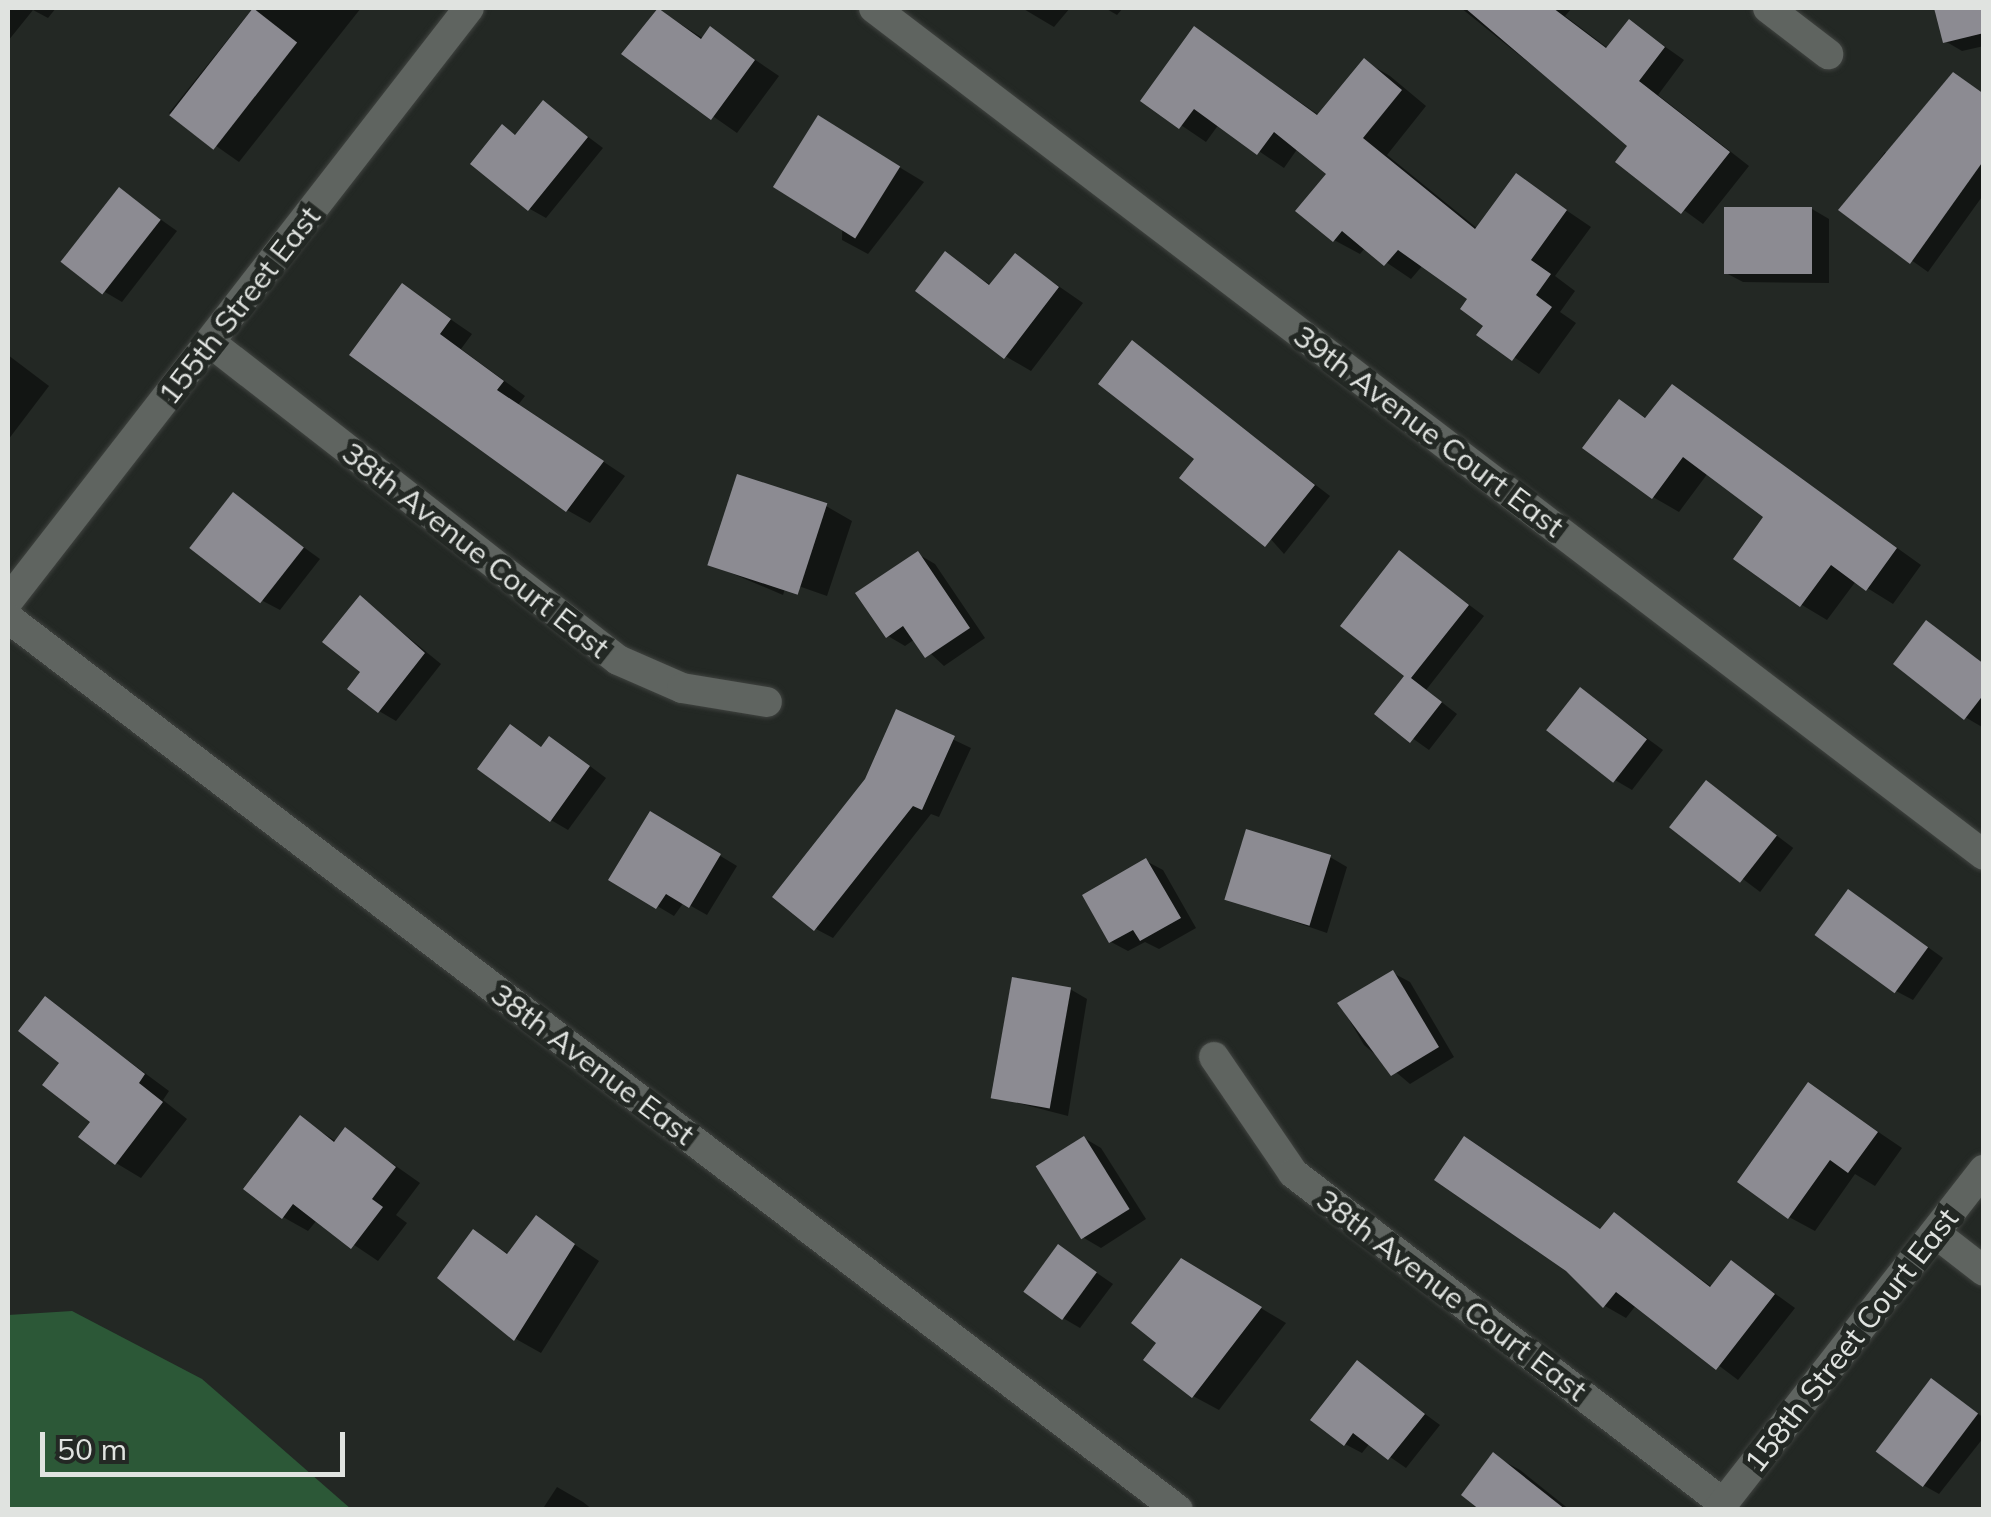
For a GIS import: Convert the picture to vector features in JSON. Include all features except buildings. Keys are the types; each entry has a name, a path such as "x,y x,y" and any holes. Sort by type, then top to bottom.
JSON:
{"street":[{"name":"155th Street East","path":"8,601 469,8"},
{"name":"39th Avenue Court East","path":"874,8 1984,855"},
{"path":"1768,8 1828,54"},
{"name":"38th Avenue Court East","path":"211,342 618,660 682,688 767,702"},
{"name":"38th Avenue East","path":"8,618 1178,1510"},
{"name":"38th Avenue Court East","path":"1214,1057 1293,1173 1721,1506"},
{"name":"158th Street Court East","path":"1721,1506 1984,1170"},
{"path":"1934,1233 1984,1271"}],"green space":[{"path":"72,1311 202,1379 351,1509 8,1509 8,1315"}]}
